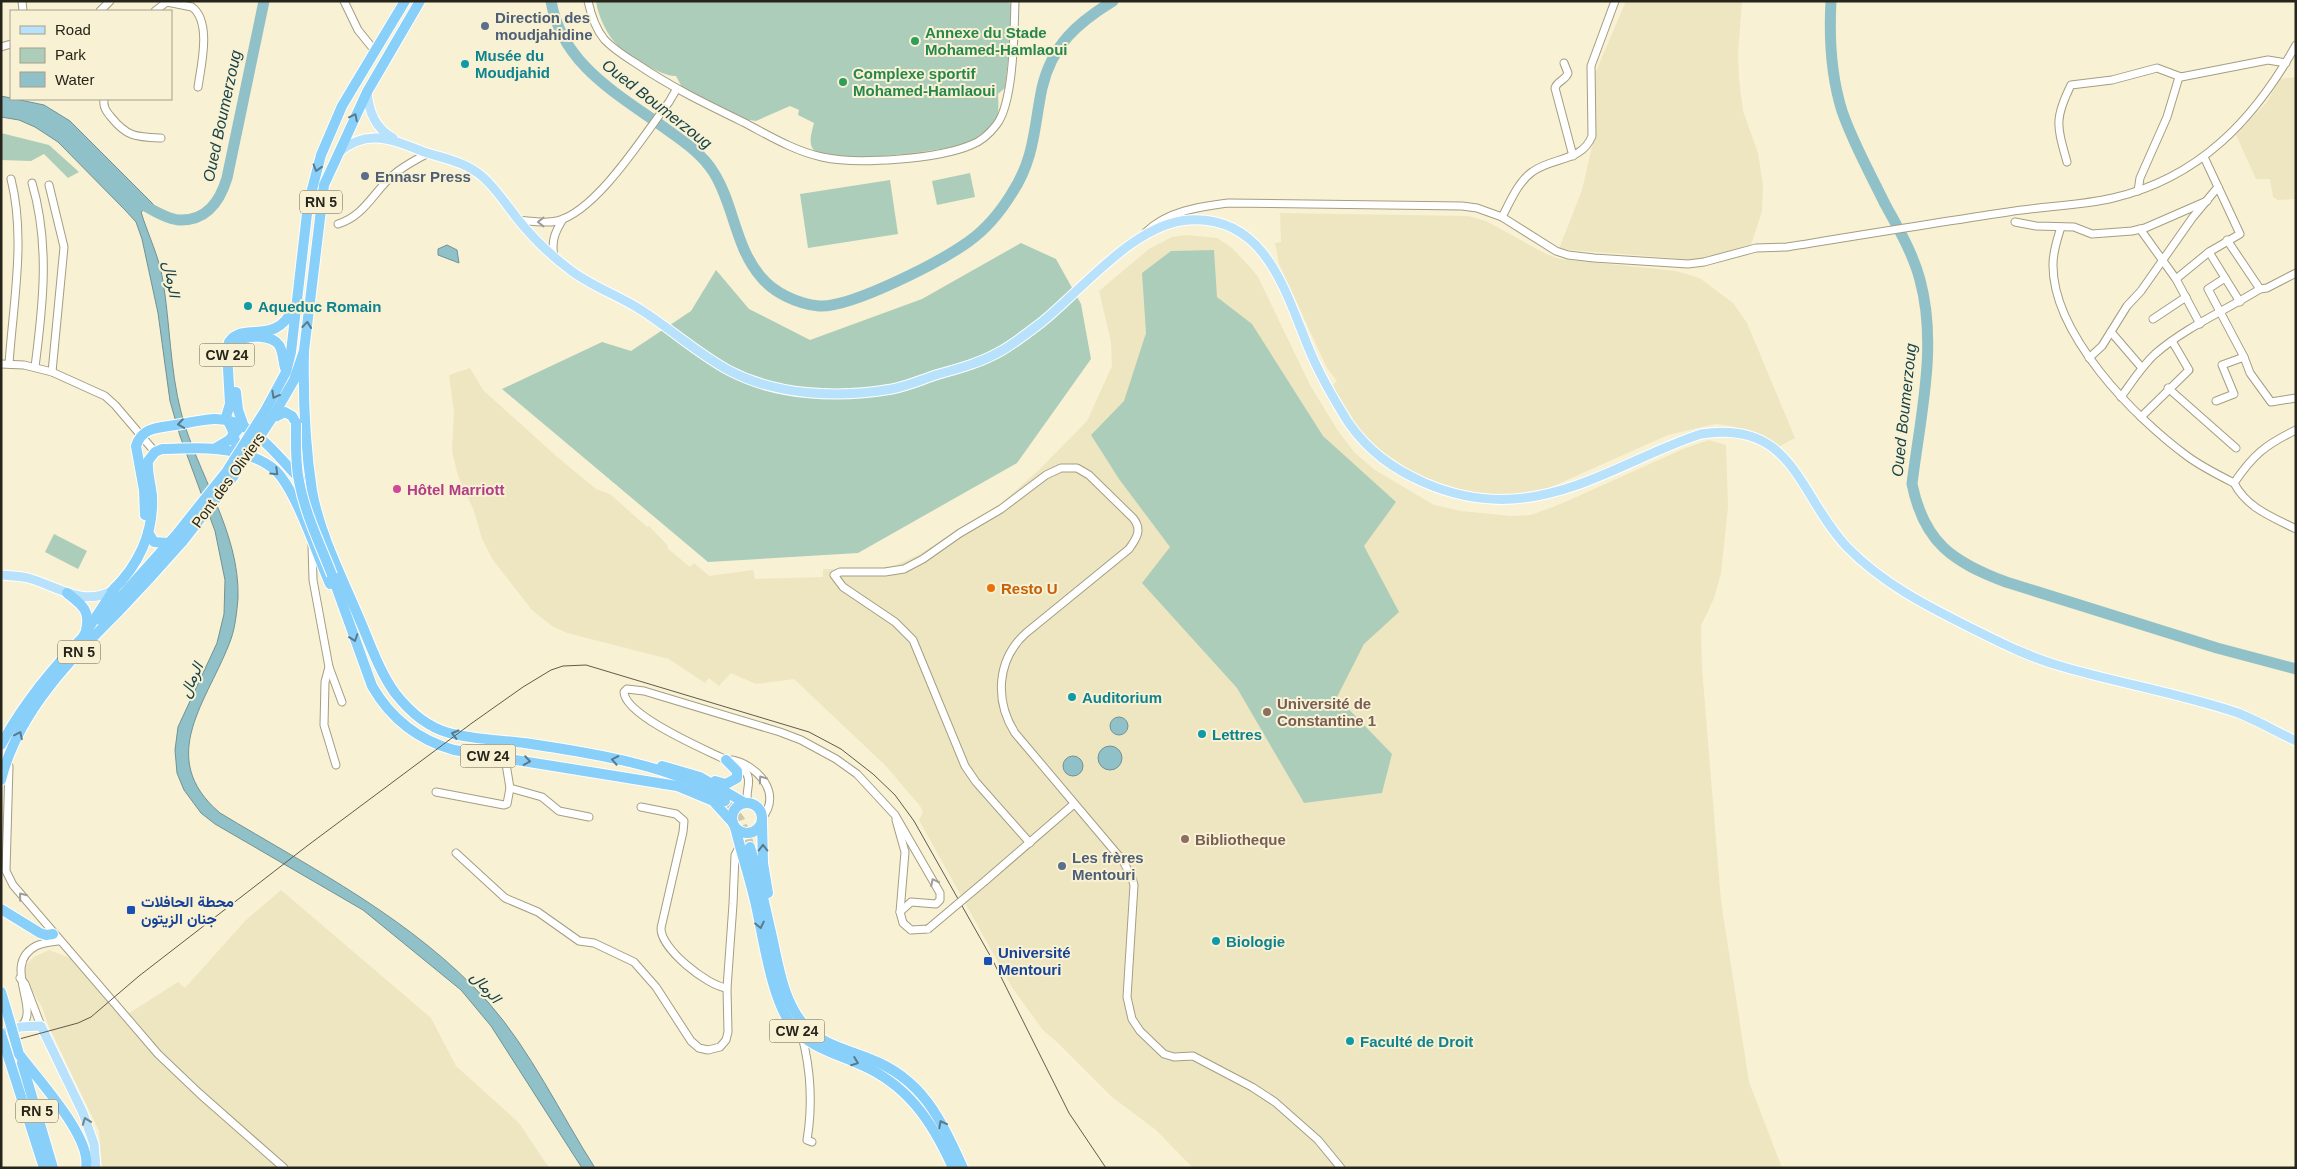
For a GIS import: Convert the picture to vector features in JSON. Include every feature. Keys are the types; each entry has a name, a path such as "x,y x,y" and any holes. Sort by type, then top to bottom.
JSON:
{"highway":[{"name":"RN 5","path":"268,415 286,372 291,352 308,205 321,155 342,106 405,1"},
{"name":"RN 5","path":"268,415 294,380 304,351 324,185 367,92 420,1"},
{"name":"CW 24","path":"238,452 226,416 230,404 227,351 229,342 232,338 241,334 267,332 278,328 290,316 297,300"},
{"name":"CW 24","path":"242,426 243,420 236,402 233,354 235,345 247,338 274,340 282,350 286,372"},
{"name":"CW 24","path":"304,351 306,426 313,492 320,521 333,556 387,680 401,700 434,728 467,738 530,744 639,765 690,780 725,801"},
{"name":"CW 24","path":"268,415 286,412 292,416 296,423 296,453 299,480 309,519 332,575 372,686 380,700 399,721 418,736 437,745 471,754 677,786 713,801 734,825 745,847 789,999 806,1027 821,1039 884,1065 896,1072 923,1095 941,1120 963,1168"},
{"name":"Pont des Oliviers","path":"176,540 268,415"},
{"name":"CW 24","path":"140,436 154,428 208,420 227,421 242,426 264,441 313,492"},
{"path":"214,449 233,436 242,426"},
{"path":"84,635 132,559 144,523 145,498 135,450 140,436"},
{"path":"254,458 262,452 264,441"},
{"name":"CW 24","path":"158,450 214,449 238,452 254,458 276,471 286,485 346,617"},
{"path":"112,592 132,569 148,532 152,508 148,461 158,450"},
{"path":"148,532 154,542 176,540"},
{"name":"RN 5","path":"1,745 37,689 59,661 176,540"},
{"name":"RN 5","path":"1,780 18,734 46,691 176,540"},
{"path":"67,593 86,608 88,618 84,635"},
{"path":"700,776 721,783 731,783 737,778 737,771 726,760"},
{"name":"CW 24","path":"639,765 654,764 700,776 747,803"},
{"path":"747,803 760,809 762,820 756,830 748,833 734,825 732,817 736,808 747,803"},
{"name":"CW 24","path":"762,820 763,863 787,972 789,999"},
{"name":"CW 24","path":"745,847 778,994 787,1018 802,1036 823,1050 877,1072 915,1102 928,1120 953,1168"},
{"path":"1,909 46,935 56,938"},
{"name":"RN 5","path":"1,992 53,1168"},
{"name":"RN 5","path":"1,1034 44,1168"},
{"path":"19,1054 76,1130 84,1145 86,1168"}],"main road":[{"path":"367,92 369,107 375,121 385,133 405,144 428,153 455,160 472,169 485,179 518,220 572,272 642,311 710,360 734,373 785,389 808,392 850,393 904,386 965,367 1004,349 1044,320 1140,237 1173,222 1205,220 1224,224 1252,241 1270,262 1277,273 1314,360 1349,422 1362,440 1385,462 1432,486 1480,499 1519,499 1564,489 1701,434 1720,431 1740,433 1756,438 1771,446 1787,461 1833,530 1847,546 1867,566 1929,608 2024,654 2066,668 2188,698 2239,714 2296,742"},
{"path":"337,154 346,146 366,138 377,138 405,144"},
{"path":"1,575 28,578 79,597 92,598 112,592"},
{"path":"1,1034 20,1027 41,1026 83,1114 94,1144 96,1168"}],"street":[{"path":"344,1 358,30 375,51"},
{"path":"588,1 597,30 605,40 676,90 784,143 822,157 867,160 957,150 980,140 998,122 1003,112 1012,61 1015,1"},
{"path":"1502,217 1515,192 1530,173 1538,168 1573,156 1585,149 1592,136 1591,66 1614,1"},
{"path":"156,10 168,2 192,7 200,17 204,51 198,87"},
{"path":"1140,237 1154,224 1166,217 1200,206 1228,203 1462,206 1477,208 1502,217 1556,251 1568,255 1688,264 1704,262 1756,248 1787,246 2033,208 2113,199 2174,178 2204,157 2248,116 2286,63 2296,45"},
{"path":"2067,162 2058,124 2059,114 2071,85 2112,80 2157,68 2179,76 2268,60 2286,63"},
{"path":"1564,63 1568,73 1567,76 1554,88 1573,156"},
{"path":"2138,191 2140,178 2167,118 2179,76"},
{"path":"554,256 552,247 554,234 564,218 600,193 676,90"},
{"path":"104,100 107,112 122,130 129,135 161,138"},
{"path":"338,224 360,213 398,170 428,153"},
{"path":"2176,279 2209,252 2240,234 2204,157"},
{"path":"1,371 4,364 18,239 15,192 11,178"},
{"path":"32,183 38,206 44,252 44,280 35,367"},
{"path":"49,185 64,247 52,372"},
{"path":"2089,358 2102,346 2193,217 2218,187"},
{"path":"2015,222 2074,227 2092,234 2140,229 2208,200"},
{"path":"518,220 538,222 564,218"},
{"path":"2061,227 2054,246 2053,266 2058,293 2064,313 2089,358 2141,417 2187,456 2234,483 2242,496 2254,508 2296,529"},
{"path":"2140,229 2176,279 2200,324"},
{"path":"2227,240 2260,289"},
{"path":"2209,252 2240,302"},
{"path":"2121,396 2142,368 2172,341 2260,289 2267,288 2296,273"},
{"path":"2225,278 2208,289 2244,357 2250,373 2268,400 2280,402 2296,398"},
{"path":"2153,319 2186,297"},
{"path":"2111,332 2142,368"},
{"path":"2141,417 2168,388 2189,370 2172,341"},
{"path":"2216,401 2234,394 2222,365 2244,357"},
{"path":"4,364 35,367 52,372 105,396 115,405 140,436 158,450"},
{"path":"2168,388 2236,448"},
{"path":"2234,483 2256,454 2275,440 2296,430"},
{"path":"1030,843 976,782 965,766 913,640 895,622 843,587 834,576 840,572 885,572 904,569 924,559 960,533 1001,509 1046,475 1062,468 1071,467 1089,476 1133,518 1139,526 1138,535 1129,549 1020,638 1007,658 1000,687 1005,712 1011,727 1122,861 1133,882 1127,997 1132,1019 1140,1031 1164,1054 1174,1057 1193,1056 1252,1086 1275,1102 1318,1140 1340,1168"},
{"path":"312,543 313,580 329,667 340,698 324,701"},
{"path":"329,667 324,701 324,725 336,765"},
{"path":"747,803 749,785 744,769 639,713 626,701 624,692 632,688 760,725 801,740 827,753 857,774 895,815 932,876 940,896 936,904 911,902 900,912"},
{"path":"436,792 501,806 507,804 510,788 506,758"},
{"path":"10,759 6,871 12,885 56,938 92,976 133,1027 172,1069 284,1168"},
{"path":"726,760 742,762 763,777 768,788 770,801 768,810 762,820"},
{"path":"510,788 542,797 559,811 589,818"},
{"path":"895,815 904,852 901,920 908,928 915,931 928,929 1074,804"},
{"path":"641,807 676,814 684,821 661,928 662,938 699,975 714,986 727,988"},
{"path":"456,853 505,898 530,907 579,941 594,943 634,962 656,987 686,1035 699,1048 708,1050 717,1049 726,1040 728,1032 727,988 735,855 745,847"},
{"path":"20,1027 25,1023 27,1016 20,978 20,964 26,952 56,938"},
{"path":"20,978 25,984 41,1026"},
{"path":"802,1036 809,1064 811,1093 808,1140 812,1142"}],"shaded area":[{"path":"1626,1 1742,1 1738,54 1739,79 1743,111 1758,153 1763,186 1762,211 1749,251 1686,261 1673,258 1559,249 1582,190 1594,138 1594,76"},
{"path":"2296,77 2296,199 2278,200 2273,197 2270,179 2256,179 2236,135 2267,102 2280,79"},
{"path":"1280,213 1468,216 1486,221 1546,254 1560,259 1676,271 1701,279 1733,303 1747,323 1795,438 1778,447 1750,432 1716,424 1668,435 1549,488 1510,495 1467,493 1418,476 1380,450 1360,431 1331,387 1337,381 1327,368 1279,264 1275,243 1281,242"},
{"name":"Université de Constantine 1","path":"1186,235 1217,238 1232,248 1251,268 1258,277 1310,385 1338,431 1355,453 1375,470 1434,505 1461,511 1511,516 1531,515 1563,503 1683,449 1709,440 1726,445 1728,507 1721,573 1714,598 1701,626 1702,668 1721,901 1749,1082 1782,1168 1193,1168 1156,1130 1112,1097 1043,1030 1013,989 919,820 923,812 920,806 886,766 794,679 756,684 731,673 719,686 709,678 705,683 669,659 567,633 552,626 532,610 493,560 482,539 474,511 458,476 452,451 454,412 449,375 470,368 483,390 555,455 596,489 610,494 647,527 649,526 668,546 667,548 690,567 694,563 709,576 753,570 755,579 823,577 823,569 869,570 896,565 918,555 999,505 1039,470 1087,421 1112,366 1111,342 1099,291 1149,249 1172,237"},
{"path":"281,890 431,1018 456,1066 519,1123 549,1168 102,1168 99,1131 49,1027 42,1007 24,978 26,965 34,957 49,950 70,958 123,1017 178,982 185,988 245,921"}],"green space":[{"name":"Complexe sportif Mohamed-Hamlaoui","path":"596,1 1007,1 1011,4 1013,14 1005,88 998,94 996,122 985,136 976,141 903,154 852,158 827,157 816,153 813,149 811,133 814,123 798,115 799,110 790,106 756,121 736,118 685,93 676,76 654,70 618,46 604,25"},
{"path":"1,133 49,145 79,172 68,178 44,154 31,161 1,160"},
{"path":"970,173 975,197 937,205 932,181"},
{"path":"890,180 898,234 808,248 800,194"},
{"path":"1021,243 1056,259 1081,304 1091,359 1017,463 858,553 708,562 502,389 602,342 631,351 691,311 716,270 749,309 810,340 922,299"},
{"path":"1214,250 1217,297 1252,324 1323,436 1396,502 1364,546 1399,612 1364,644 1337,697 1392,754 1382,793 1304,803 1237,688 1142,583 1170,547 1119,479 1091,435 1124,401 1146,333 1142,273 1171,251"},
{"path":"54,534 87,551 78,569 45,552"}],"water":[{"path":"1,96 10,98 10,100 44,105 70,121 155,206 150,212 145,209 141,212 161,272 177,396 188,435 225,526 237,574 238,598 232,635 192,728 189,749 191,771 201,792 220,813 361,898 428,946 459,973 488,1002 518,1041 595,1168 582,1168 491,1026 461,990 363,910 215,824 201,813 184,790 177,773 175,750 178,727 217,643 224,614 225,580 215,531 180,436 170,401 158,313 142,239 136,222 58,142 35,127 19,120 1,117"},
{"path":"447,245 457,250 459,263 438,255 438,249"},
{"path":"1115,717 1123,717 1128,722 1126,733 1115,735 1110,730 1110,722"},
{"path":"1110,746 1115,747 1121,753 1121,763 1115,769 1110,770 1105,769 1099,763 1098,758 1099,753 1105,747"},
{"path":"1073,756 1080,759 1083,766 1080,773 1073,776 1066,773 1063,766 1066,759"}],"waterway":[{"name":"Oued Boumerzoug","path":"140,203 164,216 179,220 197,217 205,213 216,202 227,178 264,1"},
{"name":"Oued Boumerzoug","path":"551,1 557,24 567,44 580,61 613,91 688,145 710,167 721,185 746,253 752,265 766,283 787,297 819,306 833,305 852,300 917,272 955,251 986,226 1008,200 1020,180 1033,142 1042,88 1052,59 1059,47 1077,27 1113,1"},
{"name":"Oued Boumerzoug","path":"1831,1 1832,56 1835,84 1842,111 1862,158 1909,250 1920,280 1925,305 1927,330 1926,382 1912,484 1917,504 1933,536 1956,558 1971,567 2006,582 2217,648 2296,669"}],"tunnel":[{"path":"725,801 740,820 750,847"}],"tram line":[{"path":"1,1044 78,1023 91,1017 139,976 307,846 472,723 551,670 563,666 586,665 809,732 841,749 873,774 895,795 914,821 992,959 1069,1113 1106,1168"}],"place":[{"name":"Direction des moudjahidine","path":"485,26"},
{"name":"Annexe du Stade Mohamed-Hamlaoui","path":"915,41"},
{"name":"Musée du Moudjahid","path":"465,64"},
{"name":"Complexe sportif Mohamed-Hamlaoui","path":"843,82"},
{"name":"Ennasr Press","path":"365,176"},
{"name":"Aqueduc Romain","path":"248,306"},
{"name":"Hôtel Marriott","path":"397,489"},
{"name":"Resto U","path":"991,588"},
{"name":"Auditorium","path":"1072,697"},
{"name":"Université de Constantine 1","path":"1267,712"},
{"name":"Lettres","path":"1202,734"},
{"name":"Bibliotheque","path":"1185,839"},
{"name":"Les frères Mentouri","path":"1062,866"},
{"name":"محطة الحافلات جنان الزيتون","path":"131,910"},
{"name":"Biologie","path":"1216,941"},
{"name":"Université Mentouri","path":"988,961"},
{"name":"Faculté de Droit","path":"1350,1041"}],"water label":[{"name":"الرمال","path":"172,279"},
{"name":"الرمال","path":"191,680"},
{"name":"الرمال","path":"486,987"}]}
